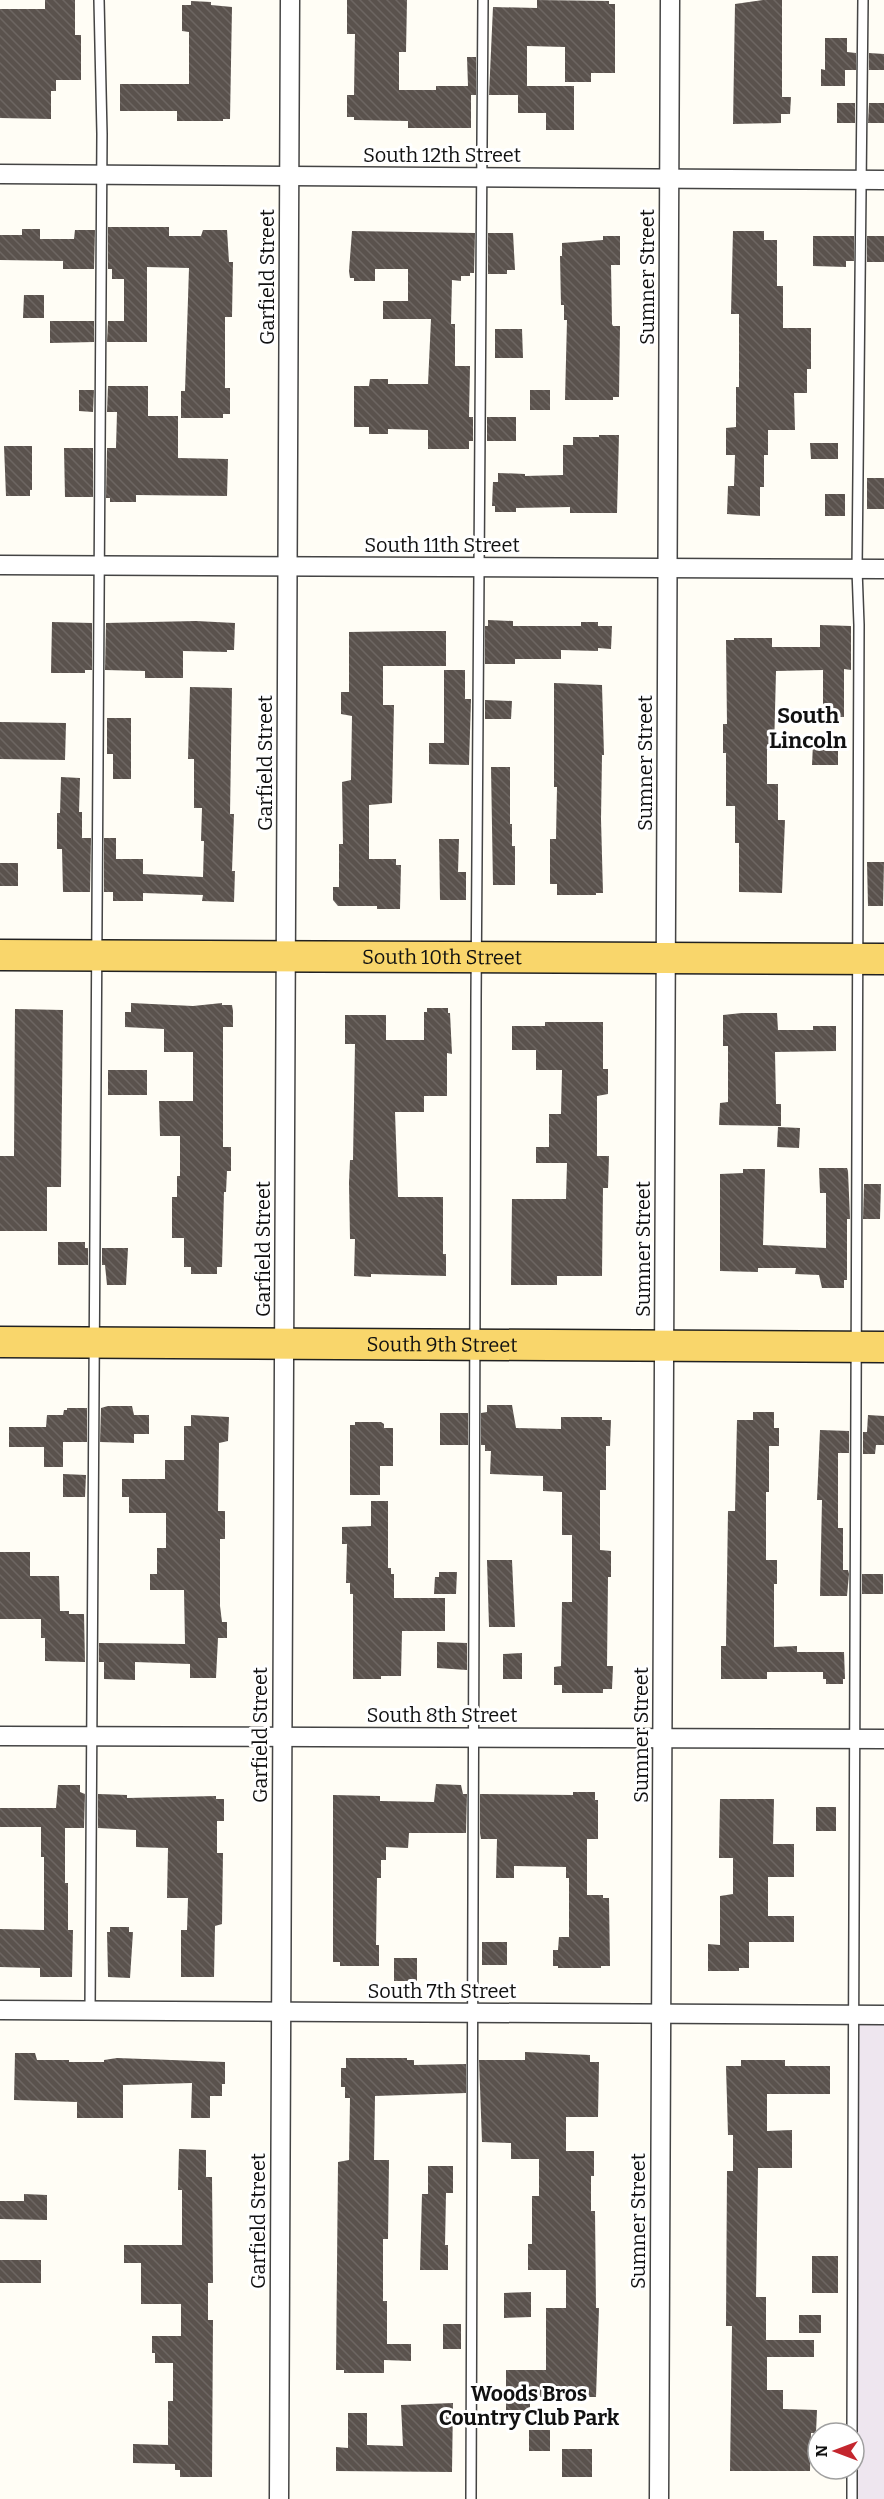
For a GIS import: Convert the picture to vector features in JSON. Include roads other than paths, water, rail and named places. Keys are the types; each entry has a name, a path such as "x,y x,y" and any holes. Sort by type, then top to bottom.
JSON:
{"main road":[{"name":"South 10th Street","path":"0,955 870,959"},
{"name":"South 9th Street","path":"0,1342 870,1347"}],"street":[{"name":"Garfield Street","path":"279,2499 290,0"},
{"name":"Sumner Street","path":"659,2499 666,1345 670,0"},
{"name":"South 12th Street","path":"0,174 884,180"},
{"name":"South 11th Street","path":"0,565 884,569"},
{"name":"South 8th Street","path":"0,1736 884,1739"},
{"name":"South 7th Street","path":"0,2010 884,2015"}],"lane":[{"path":"90,2011 102,127 99,0"},
{"path":"471,2499 476,957 483,0"},
{"path":"852,2421 854,1739 870,1347 870,959 857,569 863,0"},
{"path":"852,2481 852,2499"}],"district":[{"name":"South Lincoln","path":"808,728"},
{"name":"Woods Bros Country Club Park","path":"529,2406"}]}
